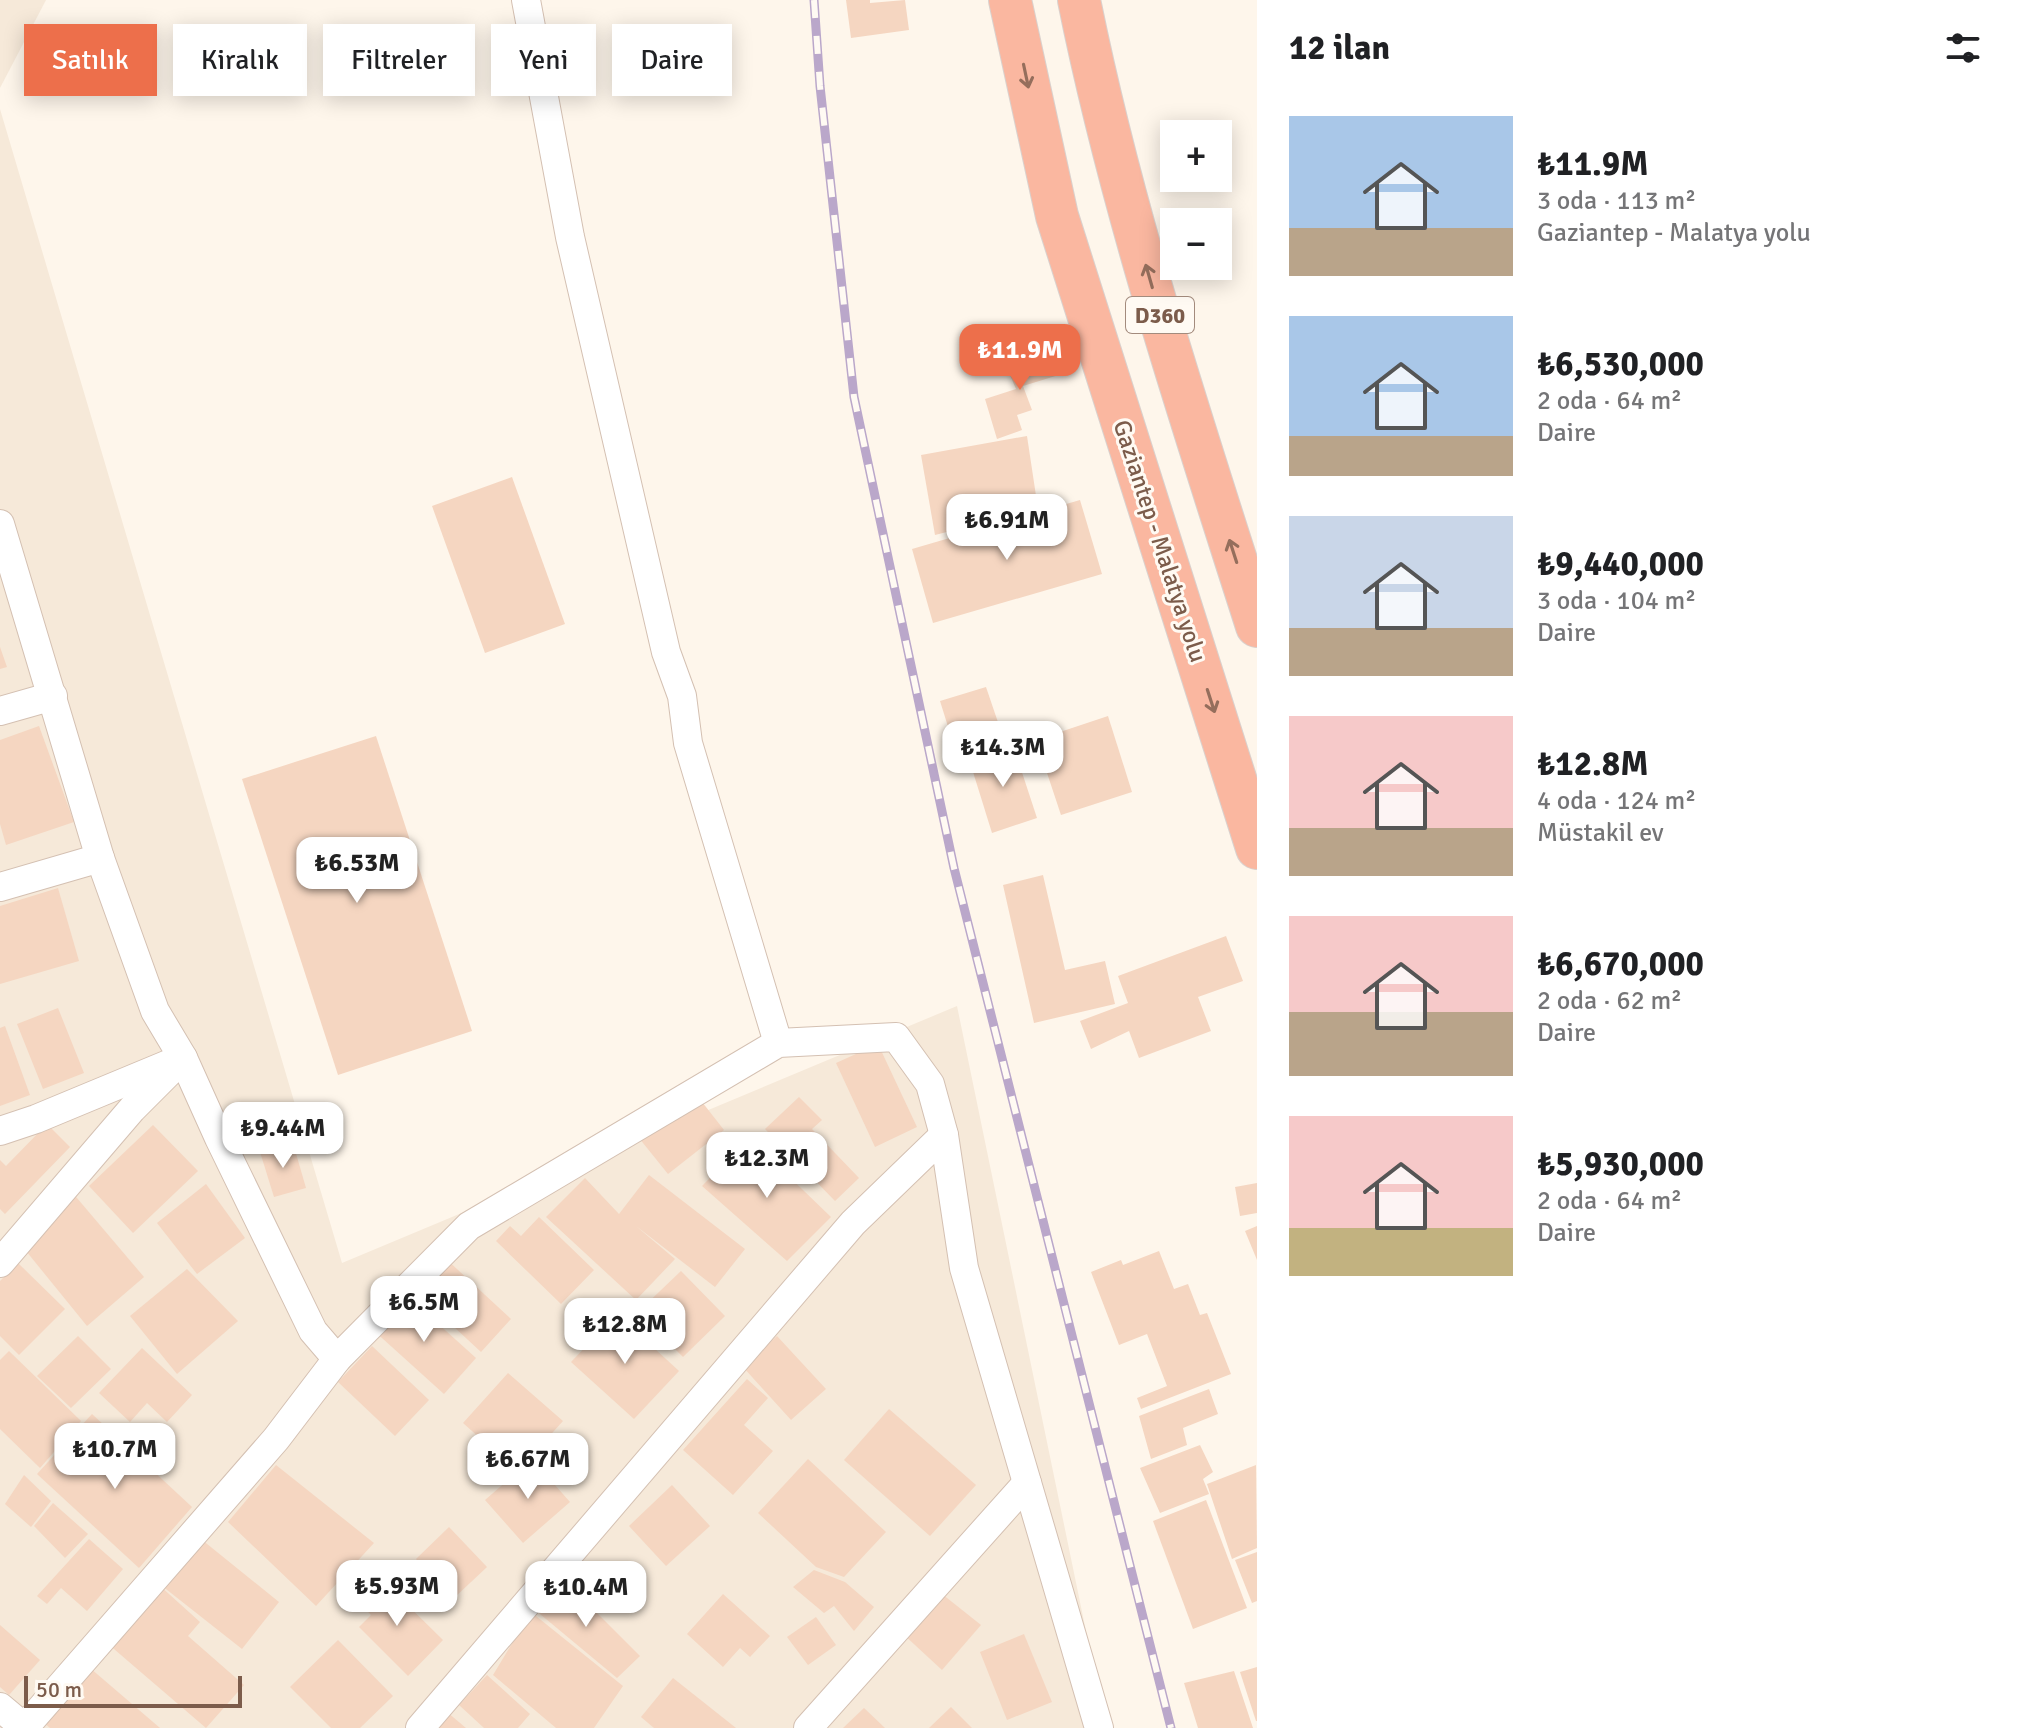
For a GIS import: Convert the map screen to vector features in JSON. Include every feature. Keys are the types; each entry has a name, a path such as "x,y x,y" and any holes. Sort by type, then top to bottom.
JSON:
{"highway":[{"name":"Gaziantep - Malatya yolu","path":"1010,0 1057,216 1257,848"},
{"name":"D360","path":"1079,0 1097,91 1177,377 1257,626"}],"street":[{"path":"526,0 570,237 666,652 682,696 688,743 778,1043"},
{"path":"0,524 100,858 155,1011 183,1058 313,1331 337,1359"},
{"path":"0,711 53,696"},
{"path":"0,887 100,858"},
{"path":"0,1707 25,1728 276,1439 337,1359 469,1226 778,1043 896,1037 930,1084 944,1135 964,1268 1099,1728"},
{"path":"0,1131 183,1058"},
{"path":"0,1263 132,1109 183,1058"},
{"path":"420,1728 853,1223 944,1135"},
{"path":"808,1728 1027,1483"}],"shaded area":[{"path":"0,0 46,0 33,24 24,24 24,42 0,88"},
{"path":"0,109 342,1263 957,1006 1106,1728 0,1728"}],"building":[{"path":"846,0 870,0 870,3 905,0 909,30 851,38"},
{"path":"1053,349 1062,374 1023,386 1032,410 1017,415 1022,430 997,439 985,399 1016,389 1006,366"},
{"path":"1027,436 1038,509 935,535 921,455"},
{"path":"512,477 565,624 485,653 432,506"},
{"path":"1080,500 1102,574 933,623 912,549"},
{"path":"0,647 7,667 0,669"},
{"path":"986,687 1003,737 956,752 940,701"},
{"path":"1108,716 1132,792 1061,815 1036,740"},
{"path":"39,726 74,822 6,845 0,824 0,740"},
{"path":"376,736 472,1031 338,1075 242,779"},
{"path":"1013,745 1037,818 992,833 969,759"},
{"path":"1043,875 1065,970 1105,961 1115,1004 1034,1023 1003,885"},
{"path":"58,888 79,961 0,984 0,906"},
{"path":"1226,936 1243,981 1198,997 1211,1031 1139,1058 1129,1031 1091,1049 1080,1021 1128,1003 1118,976"},
{"path":"58,1008 84,1073 43,1089 17,1024"},
{"path":"5,1026 30,1095 0,1106 0,1028"},
{"path":"878,1044 917,1127 875,1147 836,1063"},
{"path":"695,1093 724,1130 668,1174 639,1138"},
{"path":"799,1097 822,1120 812,1129 859,1178 835,1201 765,1129"},
{"path":"47,1124 70,1147 5,1214 0,1209 0,1160 6,1166"},
{"path":"153,1125 198,1171 133,1233 89,1186"},
{"path":"749,1138 831,1217 787,1261 702,1186"},
{"path":"293,1143 306,1188 274,1197 260,1152"},
{"path":"649,1175 745,1249 715,1287 636,1226 675,1259 636,1300 546,1217 585,1178 619,1214"},
{"path":"1257,1183 1257,1213 1240,1216 1235,1187"},
{"path":"206,1184 245,1238 197,1274 157,1223"},
{"path":"71,1191 144,1277 87,1326 22,1246"},
{"path":"539,1217 594,1270 561,1304 496,1241 510,1226 521,1236"},
{"path":"1257,1226 1257,1260 1245,1231"},
{"path":"1159,1251 1174,1289 1188,1284 1200,1315 1207,1313 1231,1374 1141,1409 1137,1398 1167,1386 1147,1334 1119,1345 1091,1272 1121,1260 1123,1265"},
{"path":"444,1257 511,1319 481,1352 413,1289"},
{"path":"18,1263 65,1309 19,1355 0,1336 0,1281"},
{"path":"187,1269 238,1321 177,1374 130,1316"},
{"path":"681,1271 725,1316 683,1357 638,1312"},
{"path":"405,1294 476,1358 444,1394 372,1329"},
{"path":"617,1314 679,1371 634,1419 571,1362"},
{"path":"78,1336 111,1369 71,1408 37,1376"},
{"path":"777,1336 826,1389 791,1420 743,1367"},
{"path":"372,1346 429,1400 395,1436 338,1382"},
{"path":"142,1348 192,1395 167,1422 147,1403 130,1422 99,1393"},
{"path":"9,1351 81,1421 40,1468 0,1429 0,1360"},
{"path":"508,1373 563,1421 535,1452 526,1444 509,1464 463,1423"},
{"path":"747,1379 768,1398 744,1425 773,1451 733,1495 683,1450"},
{"path":"1209,1389 1218,1414 1183,1428 1187,1445 1151,1459 1139,1416"},
{"path":"889,1409 976,1485 930,1536 844,1460"},
{"path":"92,1414 192,1507 139,1568 37,1474"},
{"path":"1200,1445 1213,1472 1203,1479 1209,1494 1160,1513 1140,1468"},
{"path":"532,1459 570,1502 523,1543 485,1500"},
{"path":"808,1459 886,1532 844,1577 816,1567 758,1513"},
{"path":"276,1465 374,1543 316,1606 228,1522"},
{"path":"1256,1465 1257,1548 1232,1559 1207,1484"},
{"path":"24,1475 51,1501 31,1527 5,1504"},
{"path":"672,1485 710,1526 666,1566 629,1526"},
{"path":"1206,1500 1247,1608 1193,1629 1153,1521"},
{"path":"53,1503 88,1534 65,1558 34,1526"},
{"path":"449,1527 487,1567 454,1598 416,1559"},
{"path":"196,1535 279,1602 242,1649 157,1582"},
{"path":"89,1539 123,1569 87,1611 61,1588 47,1604 37,1596"},
{"path":"1257,1552 1257,1601 1252,1603 1235,1560"},
{"path":"814,1570 845,1582 874,1607 854,1631 834,1606 824,1613 793,1587"},
{"path":"562,1578 640,1656 617,1678 534,1609"},
{"path":"381,1579 443,1640 408,1676 359,1627 371,1615 358,1601"},
{"path":"159,1585 200,1622 188,1636 244,1685 206,1728 107,1643"},
{"path":"937,1590 981,1625 942,1670 902,1633"},
{"path":"723,1594 770,1636 750,1657 740,1648 723,1667 687,1634"},
{"path":"531,1612 623,1686 594,1728 556,1728 493,1675"},
{"path":"816,1617 836,1645 808,1665 787,1637"},
{"path":"0,1625 40,1660 9,1695 0,1687"},
{"path":"1024,1634 1052,1702 1007,1720 980,1652"},
{"path":"338,1640 393,1696 360,1728 331,1728 290,1687"},
{"path":"83,1662 160,1728 50,1728 36,1716"},
{"path":"1257,1667 1257,1721 1256,1721 1240,1672"},
{"path":"1234,1671 1253,1728 1198,1728 1184,1683"},
{"path":"487,1675 530,1714 518,1728 484,1728 459,1705"},
{"path":"673,1678 736,1728 654,1728 641,1717"},
{"path":"951,1707 972,1728 929,1728"},
{"path":"864,1708 885,1728 843,1728"},
{"path":"447,1712 466,1728 434,1728"}],"railway":[{"path":"814,0 820,86 854,397 954,868 1171,1728"}]}
